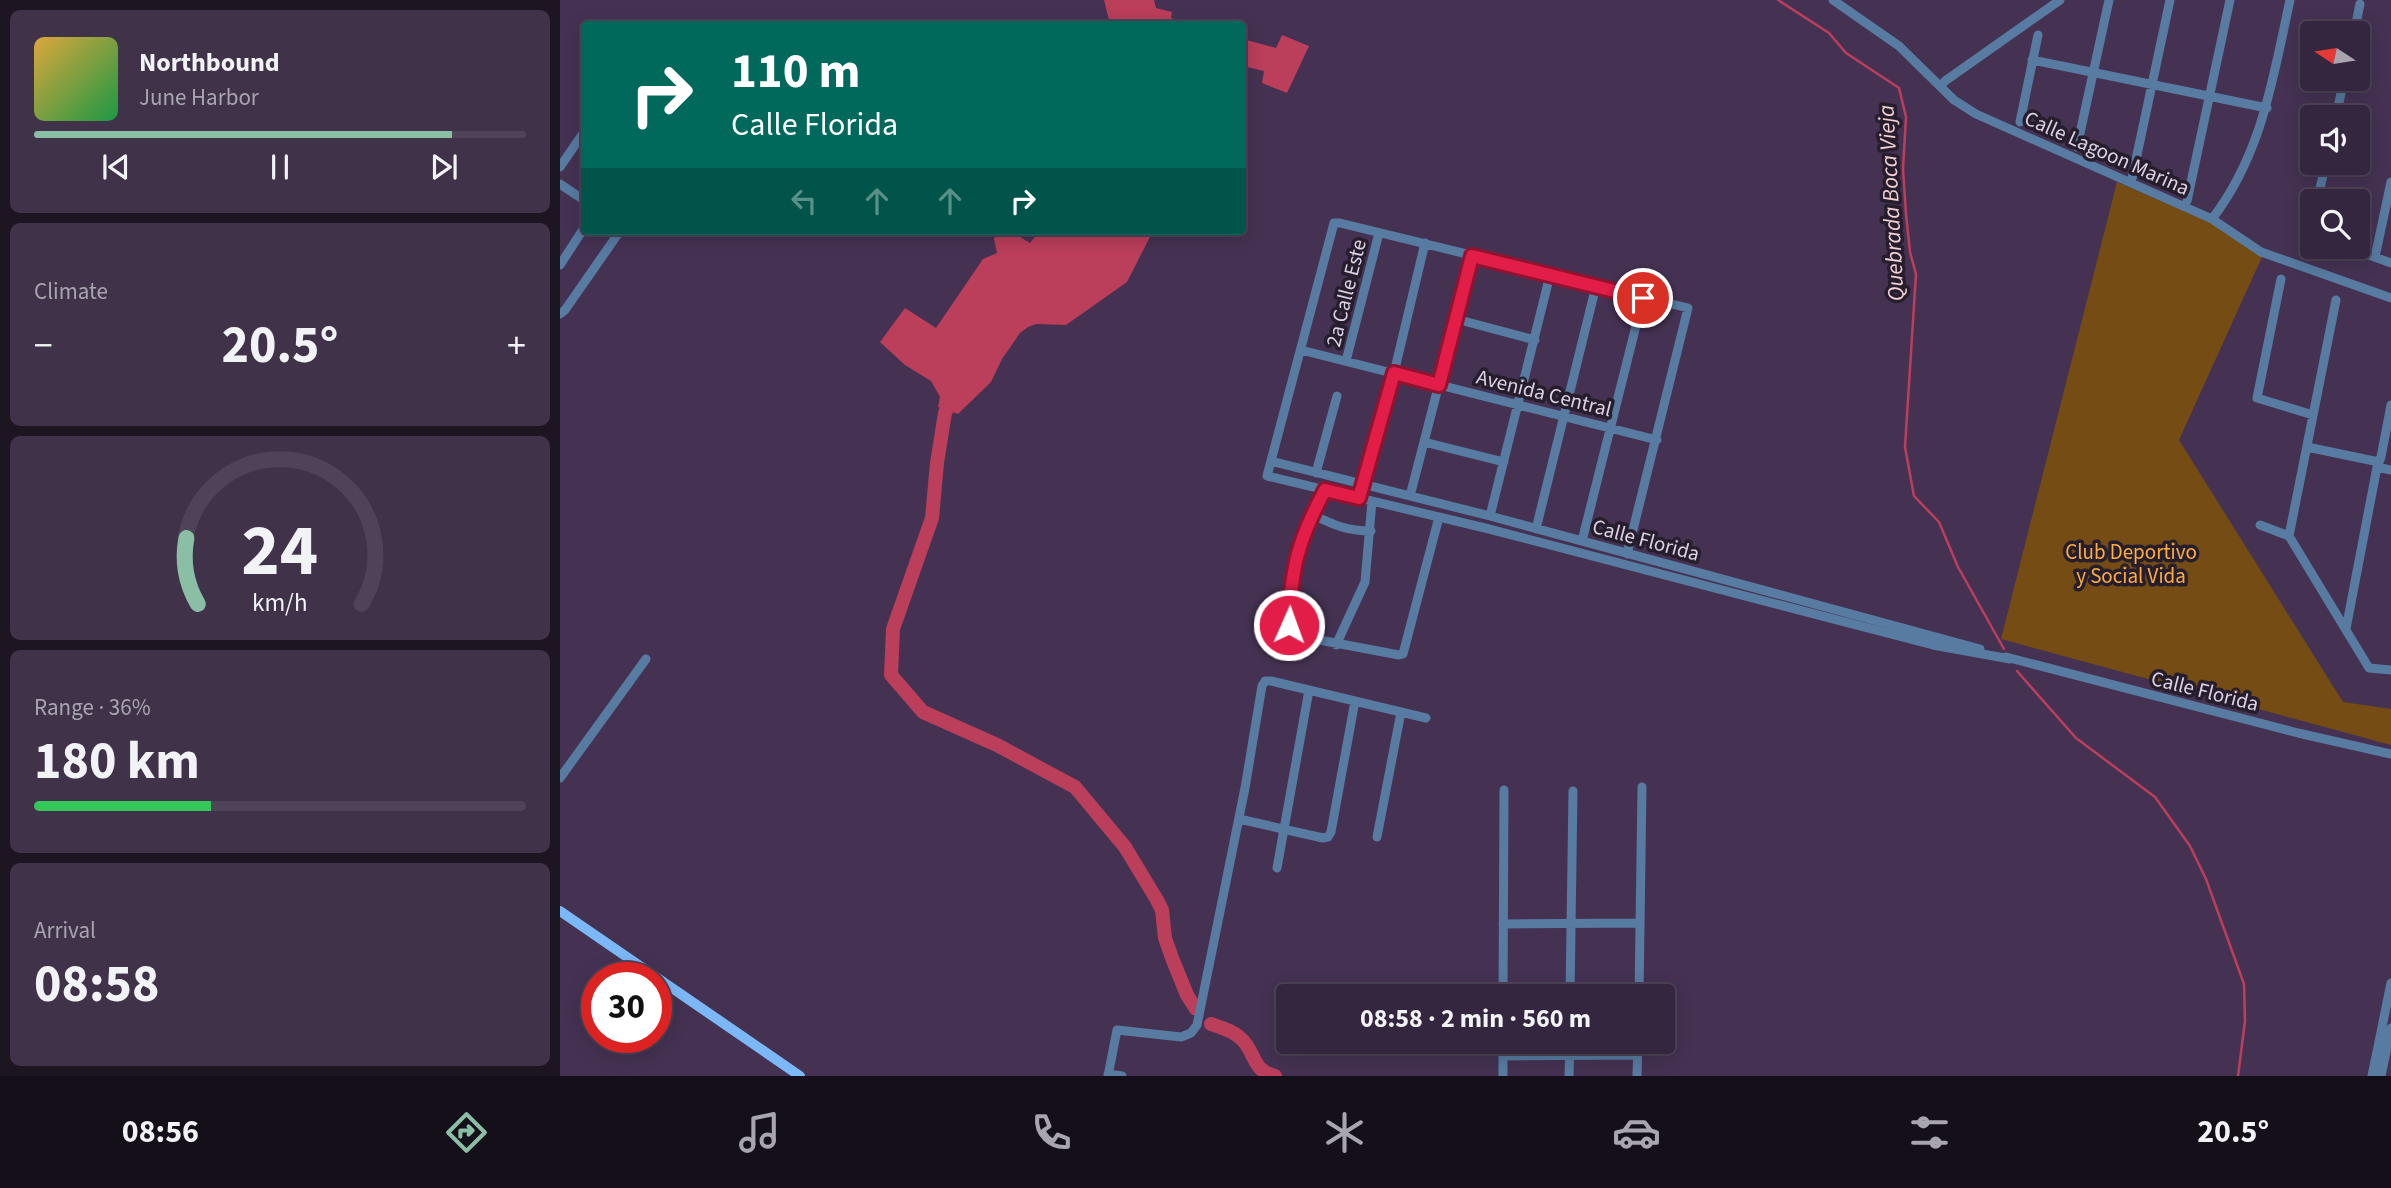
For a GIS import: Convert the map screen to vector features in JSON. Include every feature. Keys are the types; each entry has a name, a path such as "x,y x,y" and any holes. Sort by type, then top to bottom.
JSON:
{"main road":[{"path":"560,911 800,1076"}],"street":[{"name":"Calle Lagoon Marina","path":"1833,0 1899,46 1954,100 1976,114 2212,219 2261,252 2391,298"},
{"path":"1941,86 1945,80 2060,0"},
{"path":"2077,147 2109,0"},
{"path":"2131,183 2170,0"},
{"path":"2188,201 2230,0"},
{"path":"2212,219 2237,184 2267,108 2290,0"},
{"path":"2356,21 2360,4"},
{"path":"2020,122 2038,35"},
{"path":"2032,60 2267,108"},
{"path":"560,167 581,136"},
{"path":"2375,257 2391,181"},
{"path":"560,184 581,198"},
{"path":"1271,461 1334,223 1688,308 1627,554"},
{"path":"560,265 581,233"},
{"name":"2a Calle Este","path":"1346,361 1379,233"},
{"path":"560,314 617,235"},
{"path":"1359,498 1394,373 1425,243"},
{"path":"2370,255 2391,263"},
{"path":"1410,496 1472,256"},
{"path":"1490,516 1550,275"},
{"path":"2281,279 2257,398 2314,415"},
{"path":"1535,529 1597,286"},
{"path":"1582,541 1643,298"},
{"path":"2290,536 2336,300"},
{"path":"1456,319 1535,340"},
{"name":"Avenida Central","path":"1301,350 1657,440"},
{"path":"1316,473 1337,396"},
{"path":"2346,629 2382,461 2391,405"},
{"path":"1424,442 1504,462"},
{"path":"2307,447 2382,461 2391,470"},
{"name":"Calle Florida","path":"2010,659 1951,639 1490,516 1271,461 1267,476 1438,517 1933,645 2010,659 2298,733 2391,754"},
{"path":"1325,490 1297,552 1290,588 1290,631 1293,635 1399,656 1403,654 1438,517"},
{"path":"1336,645 1365,582 1372,501"},
{"path":"1313,515 1352,531 1371,531"},
{"path":"2259,525 2290,536 2369,668 2391,670"},
{"path":"560,778 646,659"},
{"path":"1122,1076 1108,1075 1117,1030 1181,1037 1191,1033 1198,1025 1265,681 1426,718"},
{"path":"1277,868 1309,690"},
{"path":"1239,819 1328,837 1355,701"},
{"path":"1377,837 1401,712"},
{"path":"1639,984 1642,787"},
{"path":"1503,984 1504,790"},
{"path":"1570,984 1573,791"},
{"path":"1503,924 1640,923"},
{"path":"2372,1076 2391,983"},
{"path":"2381,1076 2391,1028"},
{"path":"1503,1076 1503,1056 1638,1055 1637,1076"},
{"path":"1569,1056 1569,1076"}],"green space":[{"name":"Club Deportivo y Social Vida","path":"2117,182 2216,225 2262,257 2179,440 2343,702 2391,709 2391,745 2001,639"}],"shaded area":[{"path":"1104,0 1154,0 1156,8 1172,12 1171,18 1182,21 1109,21"},
{"path":"1282,35 1309,46 1287,93 1262,83 1264,71 1246,67 1246,40 1276,48"},
{"path":"996,235 1017,235 1030,243 1036,235 1151,235 1127,282 1066,325 1036,324 1020,333 1002,359 991,382 958,414 938,407 940,397 931,381 905,365 880,342 905,308 936,328 983,259 997,253 994,239"}],"waterway":[{"name":"Quebrada Boca Vieja","path":"1778,0 1829,33 1846,53 1899,88 1906,117 1903,169 1906,214 1910,252 1916,274 1905,447 1914,496 1939,522 1958,567 2004,649"},
{"path":"954,395 945,413 932,518 893,629 891,675 923,712 997,745 1075,787 1125,847 1157,900 1162,910 1165,938 1172,958 1187,995 1196,1009"},
{"name":"Quebrada Boca Vieja","path":"2017,671 2076,738 2155,797 2190,846 2206,879 2244,984 2245,1021 2238,1076"},
{"path":"1211,1024 1242,1039 1259,1067 1275,1076"}],"route":[{"path":"1289,625 1290,588 1297,552 1319,501 1325,490 1359,498 1394,373 1439,385 1472,256 1643,298"}]}
